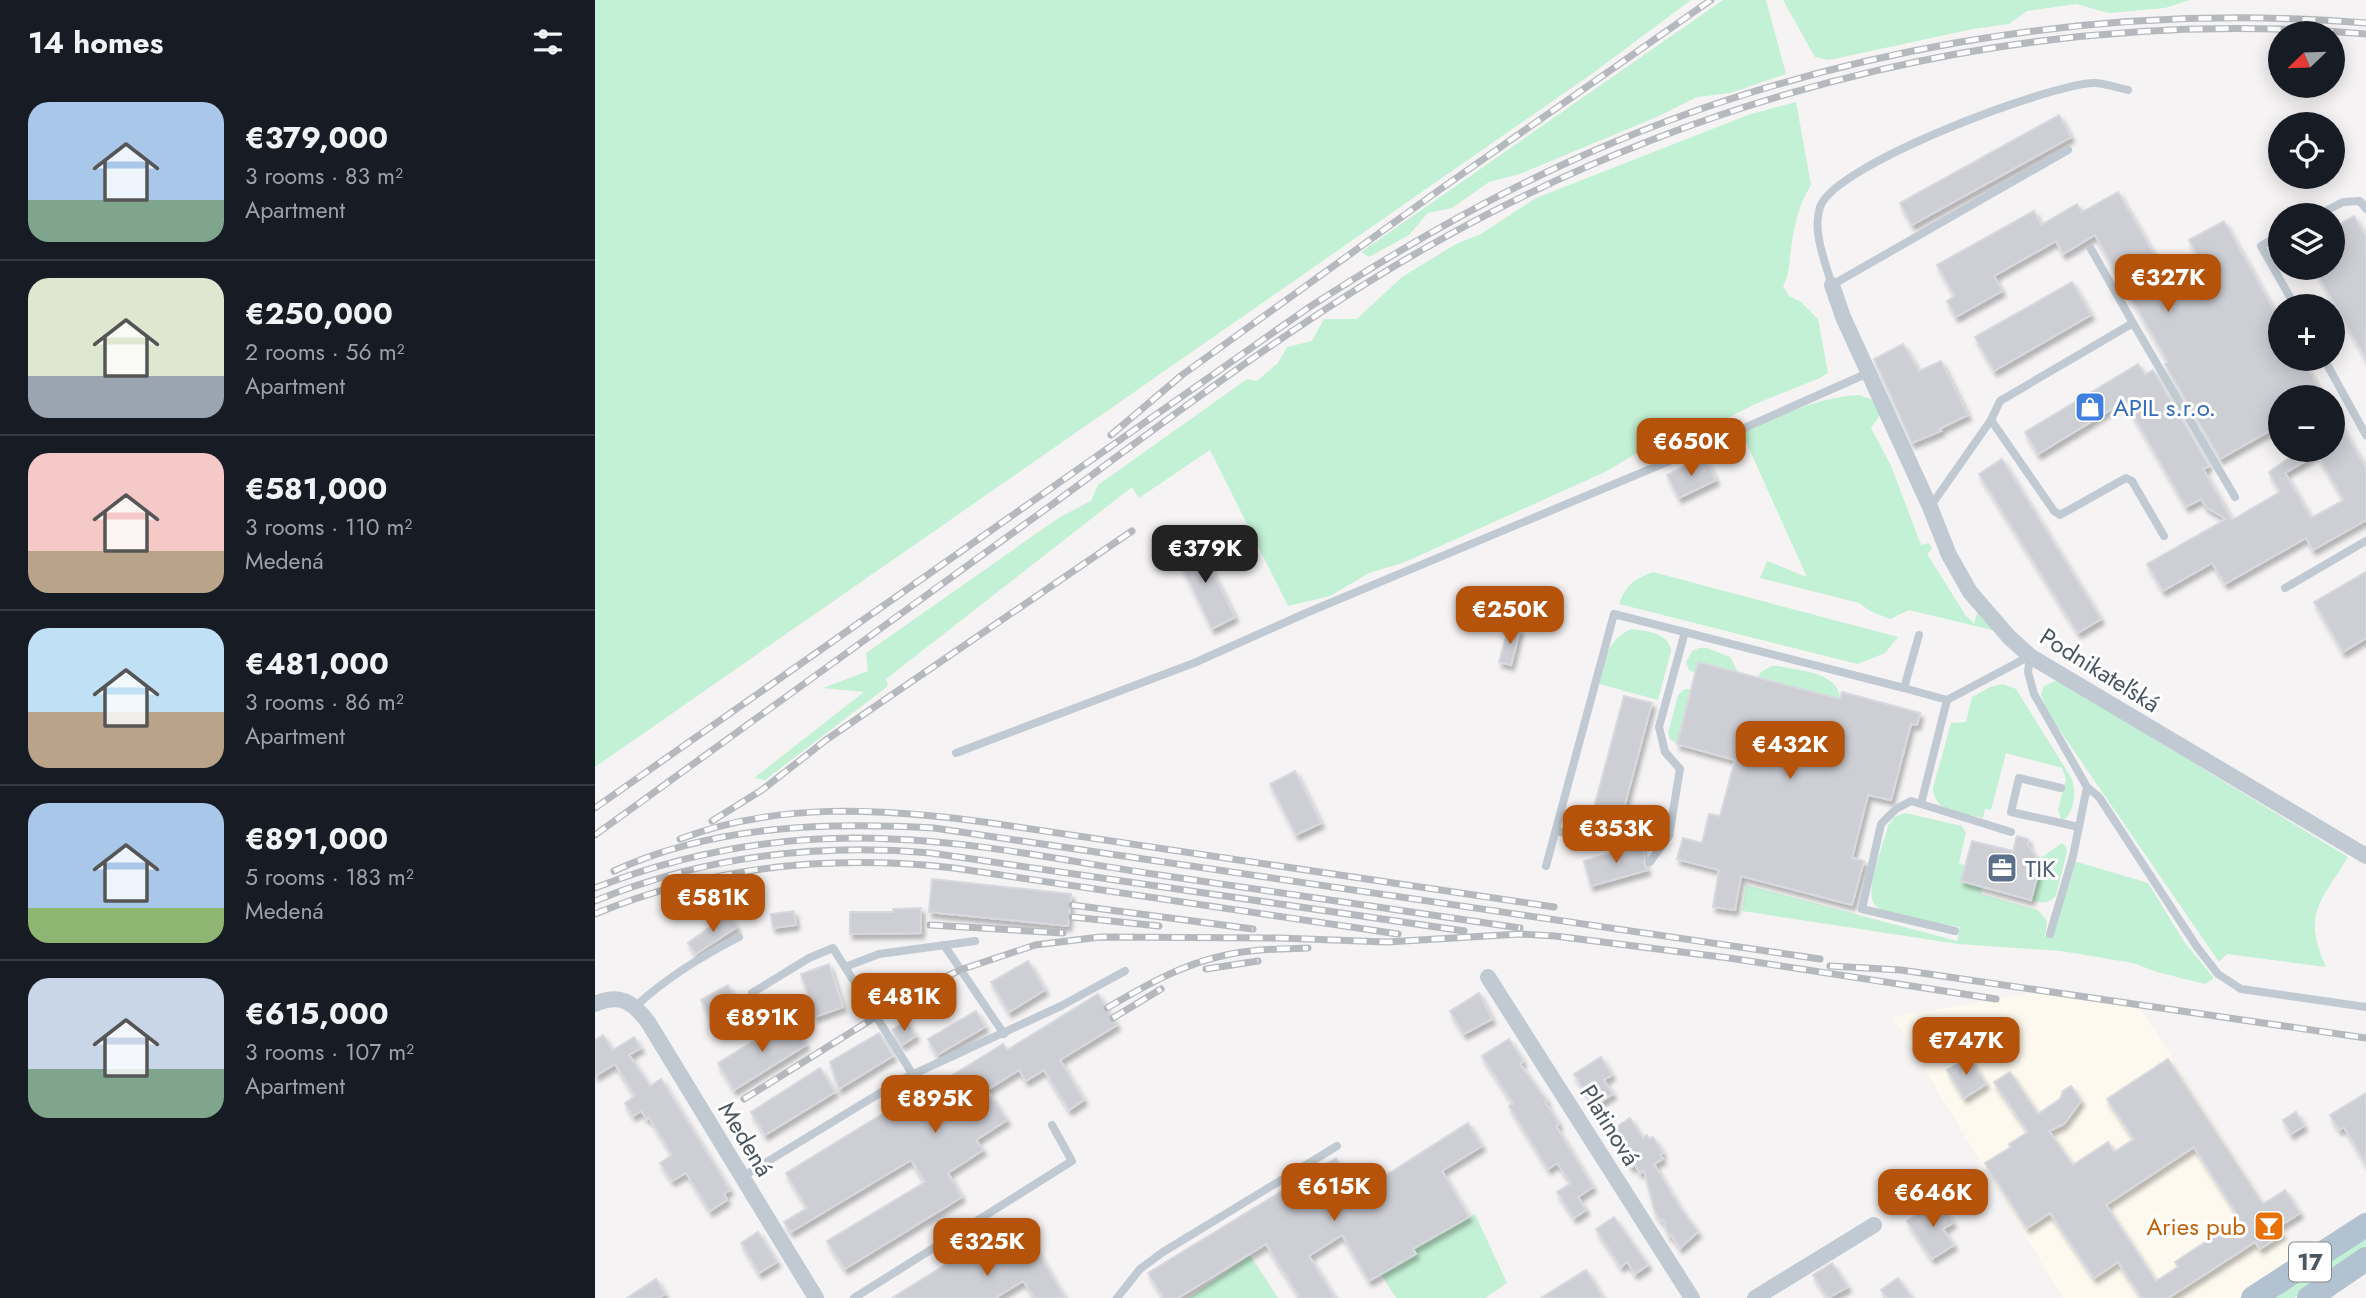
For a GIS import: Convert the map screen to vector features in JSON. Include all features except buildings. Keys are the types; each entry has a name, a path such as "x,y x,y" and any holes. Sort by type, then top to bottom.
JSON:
{"main road":[{"name":"17","path":"2253,1298 2366,1225"},
{"name":"17","path":"2309,1298 2366,1259"}],"street":[{"name":"Podnikateľská","path":"1832,285 1843,317 1949,555 1970,592 2009,637 2030,656 2366,856"},
{"name":"Platinová","path":"1488,977 1692,1298"},
{"path":"595,1003 606,999 622,1000 636,1006"},
{"name":"Medená","path":"636,1006 816,1298"},
{"path":"1755,1298 1874,1225"}],"lane":[{"path":"2068,150 1832,285 1817,226 1823,201 1838,186 1893,154 1956,124 2028,97 2094,82 2128,90"},
{"path":"2341,203 2360,201 2366,209"},
{"path":"2268,242 2261,246 2268,258"},
{"path":"2091,249 2235,497"},
{"path":"1930,508 1991,421 2000,401 2133,323"},
{"path":"2331,371 2366,435"},
{"path":"956,753 1194,663 1679,457 1868,373"},
{"path":"1991,421 2054,511 2060,515 2126,478 2132,481 2164,536"},
{"path":"2285,588 2366,541"},
{"path":"1546,866 1614,614 1947,700 2030,656"},
{"path":"1650,862 1669,836 1681,769 1665,752 1659,727 1685,632"},
{"path":"1904,688 1919,635"},
{"path":"2030,656 2028,673 2034,694 2087,787 2099,797 2197,947 2218,974 2241,989 2366,1007"},
{"path":"1921,804 1947,700"},
{"path":"2061,788 2019,778 2011,812 2080,827"},
{"path":"2050,934 2080,827 2087,787"},
{"path":"1955,931 1862,909 1881,824 1896,808 1911,801 2011,832"},
{"path":"1556,831 1611,841 1669,836"},
{"path":"636,1006 711,951 739,937"},
{"path":"845,967 880,954 975,941"},
{"path":"944,945 1004,1034"},
{"path":"752,993 809,958 833,948 913,1075"},
{"path":"742,1177 913,1075 1004,1034 1125,971"},
{"path":"854,1298 1072,1161 1052,1125"},
{"path":"1117,1298 1140,1269 1163,1252 1337,1146"}],"shaded area":[{"path":"2045,991 2137,1004 2306,1264 2253,1298 2063,1298 1893,1017"}],"green space":[{"path":"595,0 1691,0 1593,73 595,767"},
{"path":"1723,0 1766,0 1786,74 1730,93 1697,97 1659,116 1520,174 1489,182 1452,208 1428,213 1409,235 1369,257 1361,252"},
{"path":"1783,0 2190,0 2165,8 2109,13 2076,4 2027,11 2009,24 1973,29 1829,60 1815,57"},
{"path":"1796,102 1811,185 1798,215 1783,286 1789,296 1801,302 1818,319 1828,373 1755,404 1692,436 1657,441 1607,471 1405,562 1369,573 1330,596 1288,606 1210,450 1139,498 1132,487 886,679 888,686 765,780 754,778 864,692 823,688 868,671 866,653 1060,517 1091,501 1098,485 1247,379 1257,381 1278,363 1287,347 1312,341 1324,319 1357,319 1402,277 1456,244 1481,234 1536,198 1748,115"},
{"path":"1859,395 1873,400 1880,415 1871,428 1891,466 1921,545 1929,543 1932,549 1927,554 1966,616 1974,623 1978,611 1996,631 1909,610 1890,619 1859,603 1760,578 1767,561 1807,577 1742,433 1814,403"},
{"path":"1653,572 1898,637 1885,653 1858,664 1619,604 1631,584"},
{"path":"1631,629 1656,634 1669,645 1671,651 1658,700 1599,684 1607,652 1622,634"},
{"path":"1707,648 1730,657 1738,672 1695,673 1689,670 1686,662 1692,651"},
{"path":"1771,666 1826,678 1838,690 1840,699 1758,678 1760,673"},
{"path":"2057,680 2348,857 2317,909 2315,934 2326,967 2227,954 2219,962 2048,713 2041,694 2044,686"},
{"path":"2003,684 2016,689 2072,779 2074,800 2065,819 2061,819 2058,810 2066,779 2062,768 2006,753 1991,810 1985,809 1983,818 1944,807 1934,796 1933,788 1951,723 1966,722 1972,697 1990,687"},
{"path":"1685,689 1691,689 1677,744 1670,739 1668,733 1678,695"},
{"path":"1905,813 1962,826 1966,833 1959,863 1966,866 1982,887 1981,894 2038,910 2047,921 2045,936 2052,938 2074,861 2148,883 2185,943 2214,978 2205,984 2133,963 2061,951 1958,944 1742,911 1746,885 1957,941 1960,927 1891,914 1881,910 1873,902 1872,886 1888,826 1894,817"},
{"path":"2062,843 2067,852 2056,895 2045,902 2031,900 2039,870 2038,860"},
{"path":"1475,1214 1507,1283 1485,1298 1396,1298 1381,1274 1416,1254 1413,1249"},
{"path":"2366,1236 2366,1248 2294,1298 2269,1298"},
{"path":"1250,1255 1278,1298 1189,1298"}],"railway":[{"path":"1111,435 1182,375 1442,188 1711,0"},
{"path":"595,808 1308,308 1432,232 1562,165 1657,125 1754,92 1854,64 1955,43 2057,28 2161,20 2264,18 2366,23"},
{"path":"595,835 1279,340 1422,250 1530,193 1643,144 1759,103 1877,70 1998,47 2120,33 2243,29 2366,34"},
{"path":"712,821 762,790 826,740 1132,531"},
{"path":"680,839 754,819 830,811 869,811 984,822 1554,907"},
{"path":"614,871 691,844 771,830 852,826 934,828 1820,959"},
{"path":"595,888 667,864 740,848 815,839 891,839 989,848 1520,928"},
{"path":"595,901 635,886 718,864 803,852 888,850 931,853 1464,931"},
{"path":"595,914 638,898 727,875 817,864 908,864 954,868 1398,934"},
{"path":"1072,905 1253,929"},
{"path":"1072,917 1159,926"},
{"path":"930,925 1063,933"},
{"path":"744,1099 917,991 960,970 1035,945 1100,937 1279,938 1387,942 1520,934 1555,936 1729,958 1996,999"},
{"path":"1107,1008 1164,977 1210,959 1246,952 1308,948"},
{"path":"1206,969 1258,961"},
{"path":"1830,966 1901,970 2366,1038"},
{"path":"1113,1018 1161,989"}],"place":[{"name":"APIL s.r.o.","path":"2090,407"},
{"name":"TIK","path":"2002,868"},
{"name":"Aries pub","path":"2269,1226"}]}
